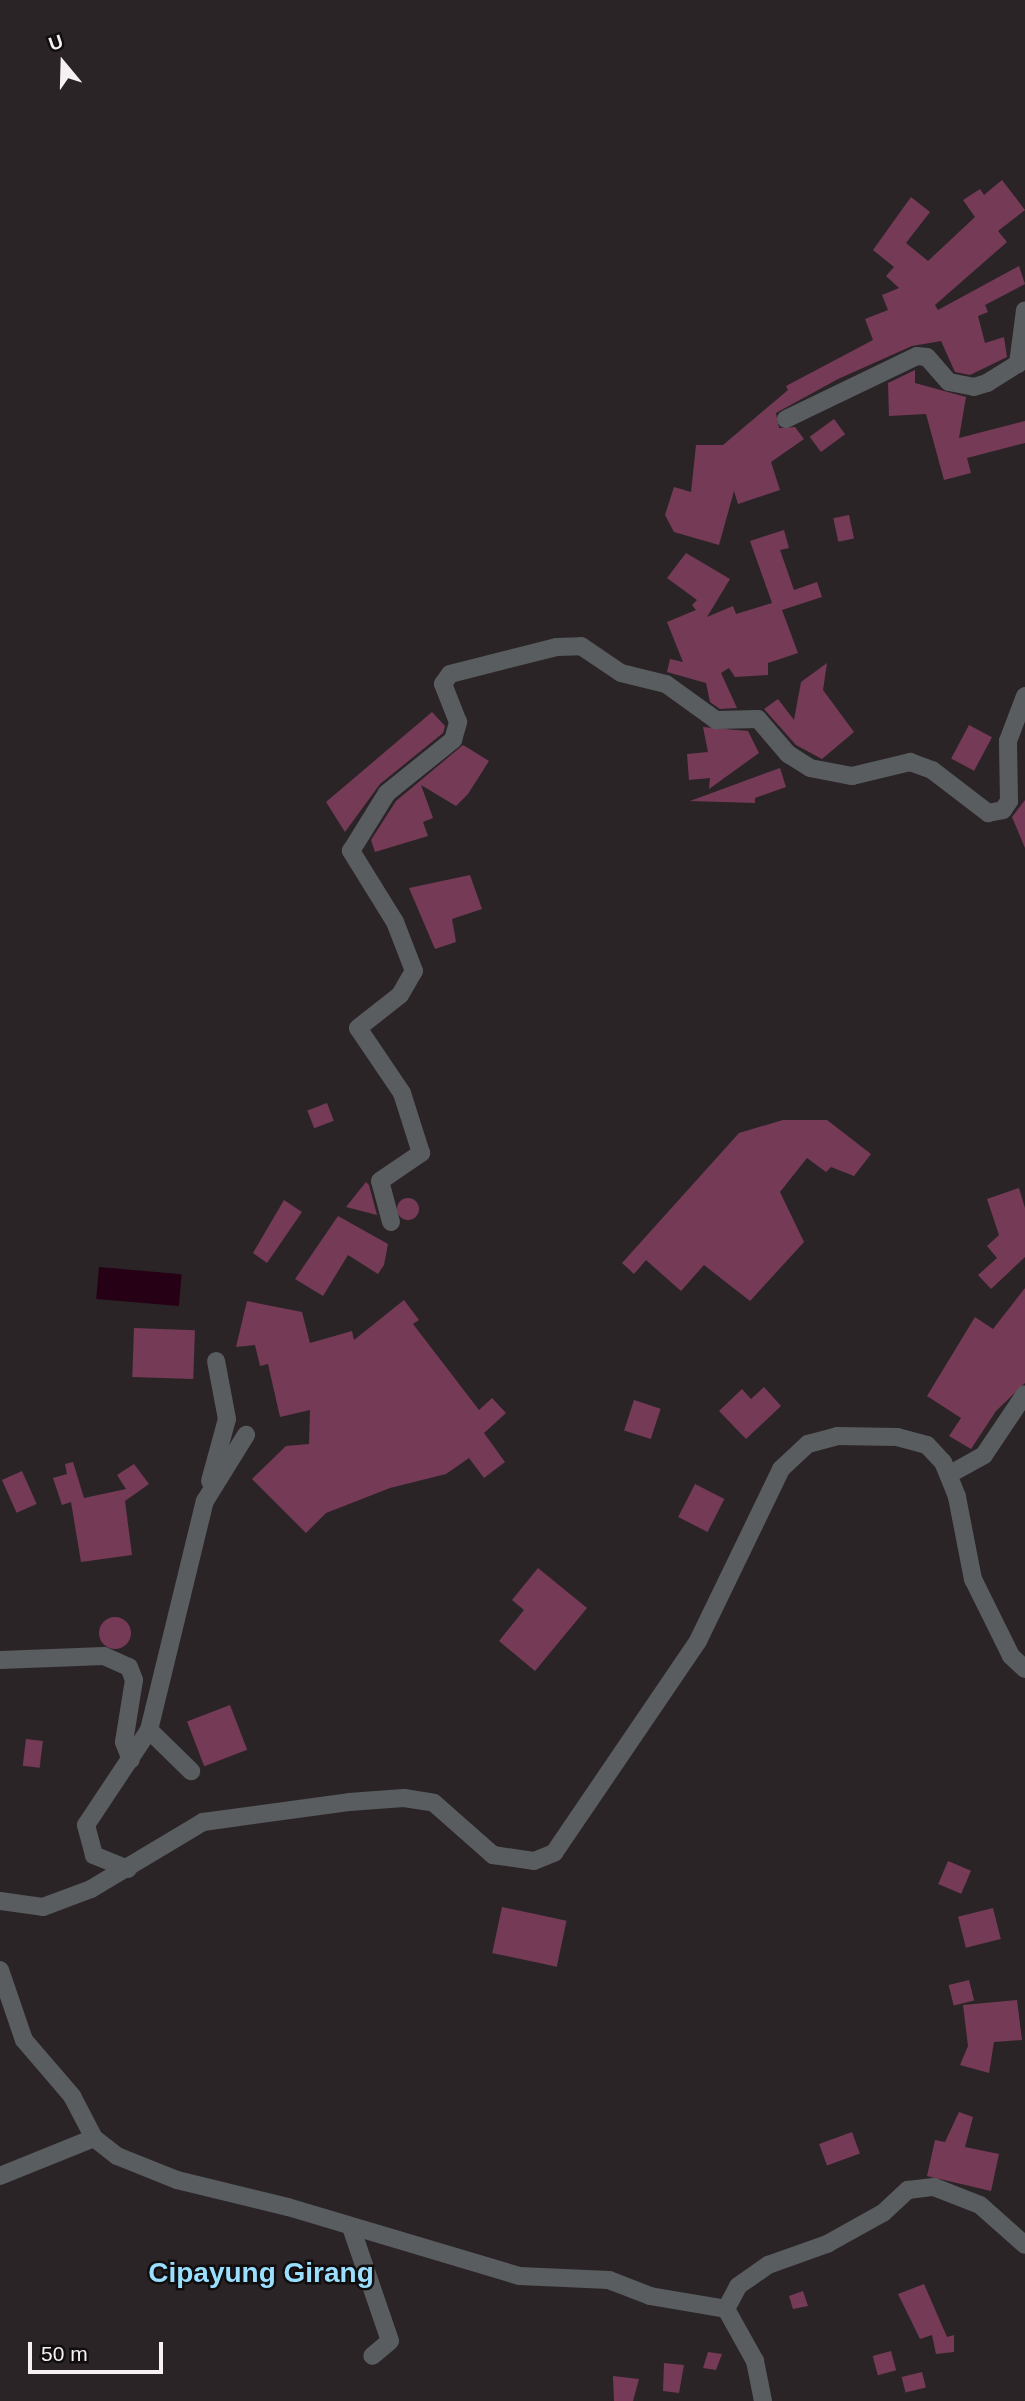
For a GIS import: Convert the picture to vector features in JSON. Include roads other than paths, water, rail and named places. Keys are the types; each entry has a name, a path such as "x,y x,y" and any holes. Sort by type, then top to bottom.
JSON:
{"street":[{"path":"786,419 917,356 927,357 949,382 974,387 997,379 1018,364 1025,310"},
{"path":"391,1222 380,1181 421,1153 402,1093 358,1028 400,995 414,971 395,922 351,851 387,793 453,740 458,722 443,684 450,674 557,647 581,646 621,673 666,684 716,720 758,719 788,754 810,768 852,776 910,762 932,770 988,813 1003,810 1009,801 1008,741 1025,696"},
{"path":"128,1869 94,1854 86,1825 149,1730 205,1501 226,1430 216,1361"},
{"path":"950,1474 984,1455 1025,1394"},
{"path":"205,1501 246,1435"},
{"path":"0,1901 43,1907 128,1869 203,1822 228,1816 404,1798 434,1803 493,1855 534,1861 554,1853 698,1641 781,1469 808,1444 860,1436 927,1445 950,1474 973,1579 1011,1656 1025,1669"},
{"path":"0,1660 104,1656 129,1667 134,1680 124,1742 131,1760"},
{"path":"149,1730 191,1771"},
{"path":"0,1970 24,2040 72,2095 94,2137 117,2155 177,2180 519,2276 609,2280 650,2296 726,2309"},
{"path":"0,2176 94,2137"},
{"path":"763,2401 755,2361 726,2309 729,2297 751,2276 849,2232 883,2213 908,2190 956,2192 1025,2245"},
{"path":"351,2227 390,2341 372,2356"}],"district":[{"name":"Cipayung Girang","path":"261,2273"}]}
